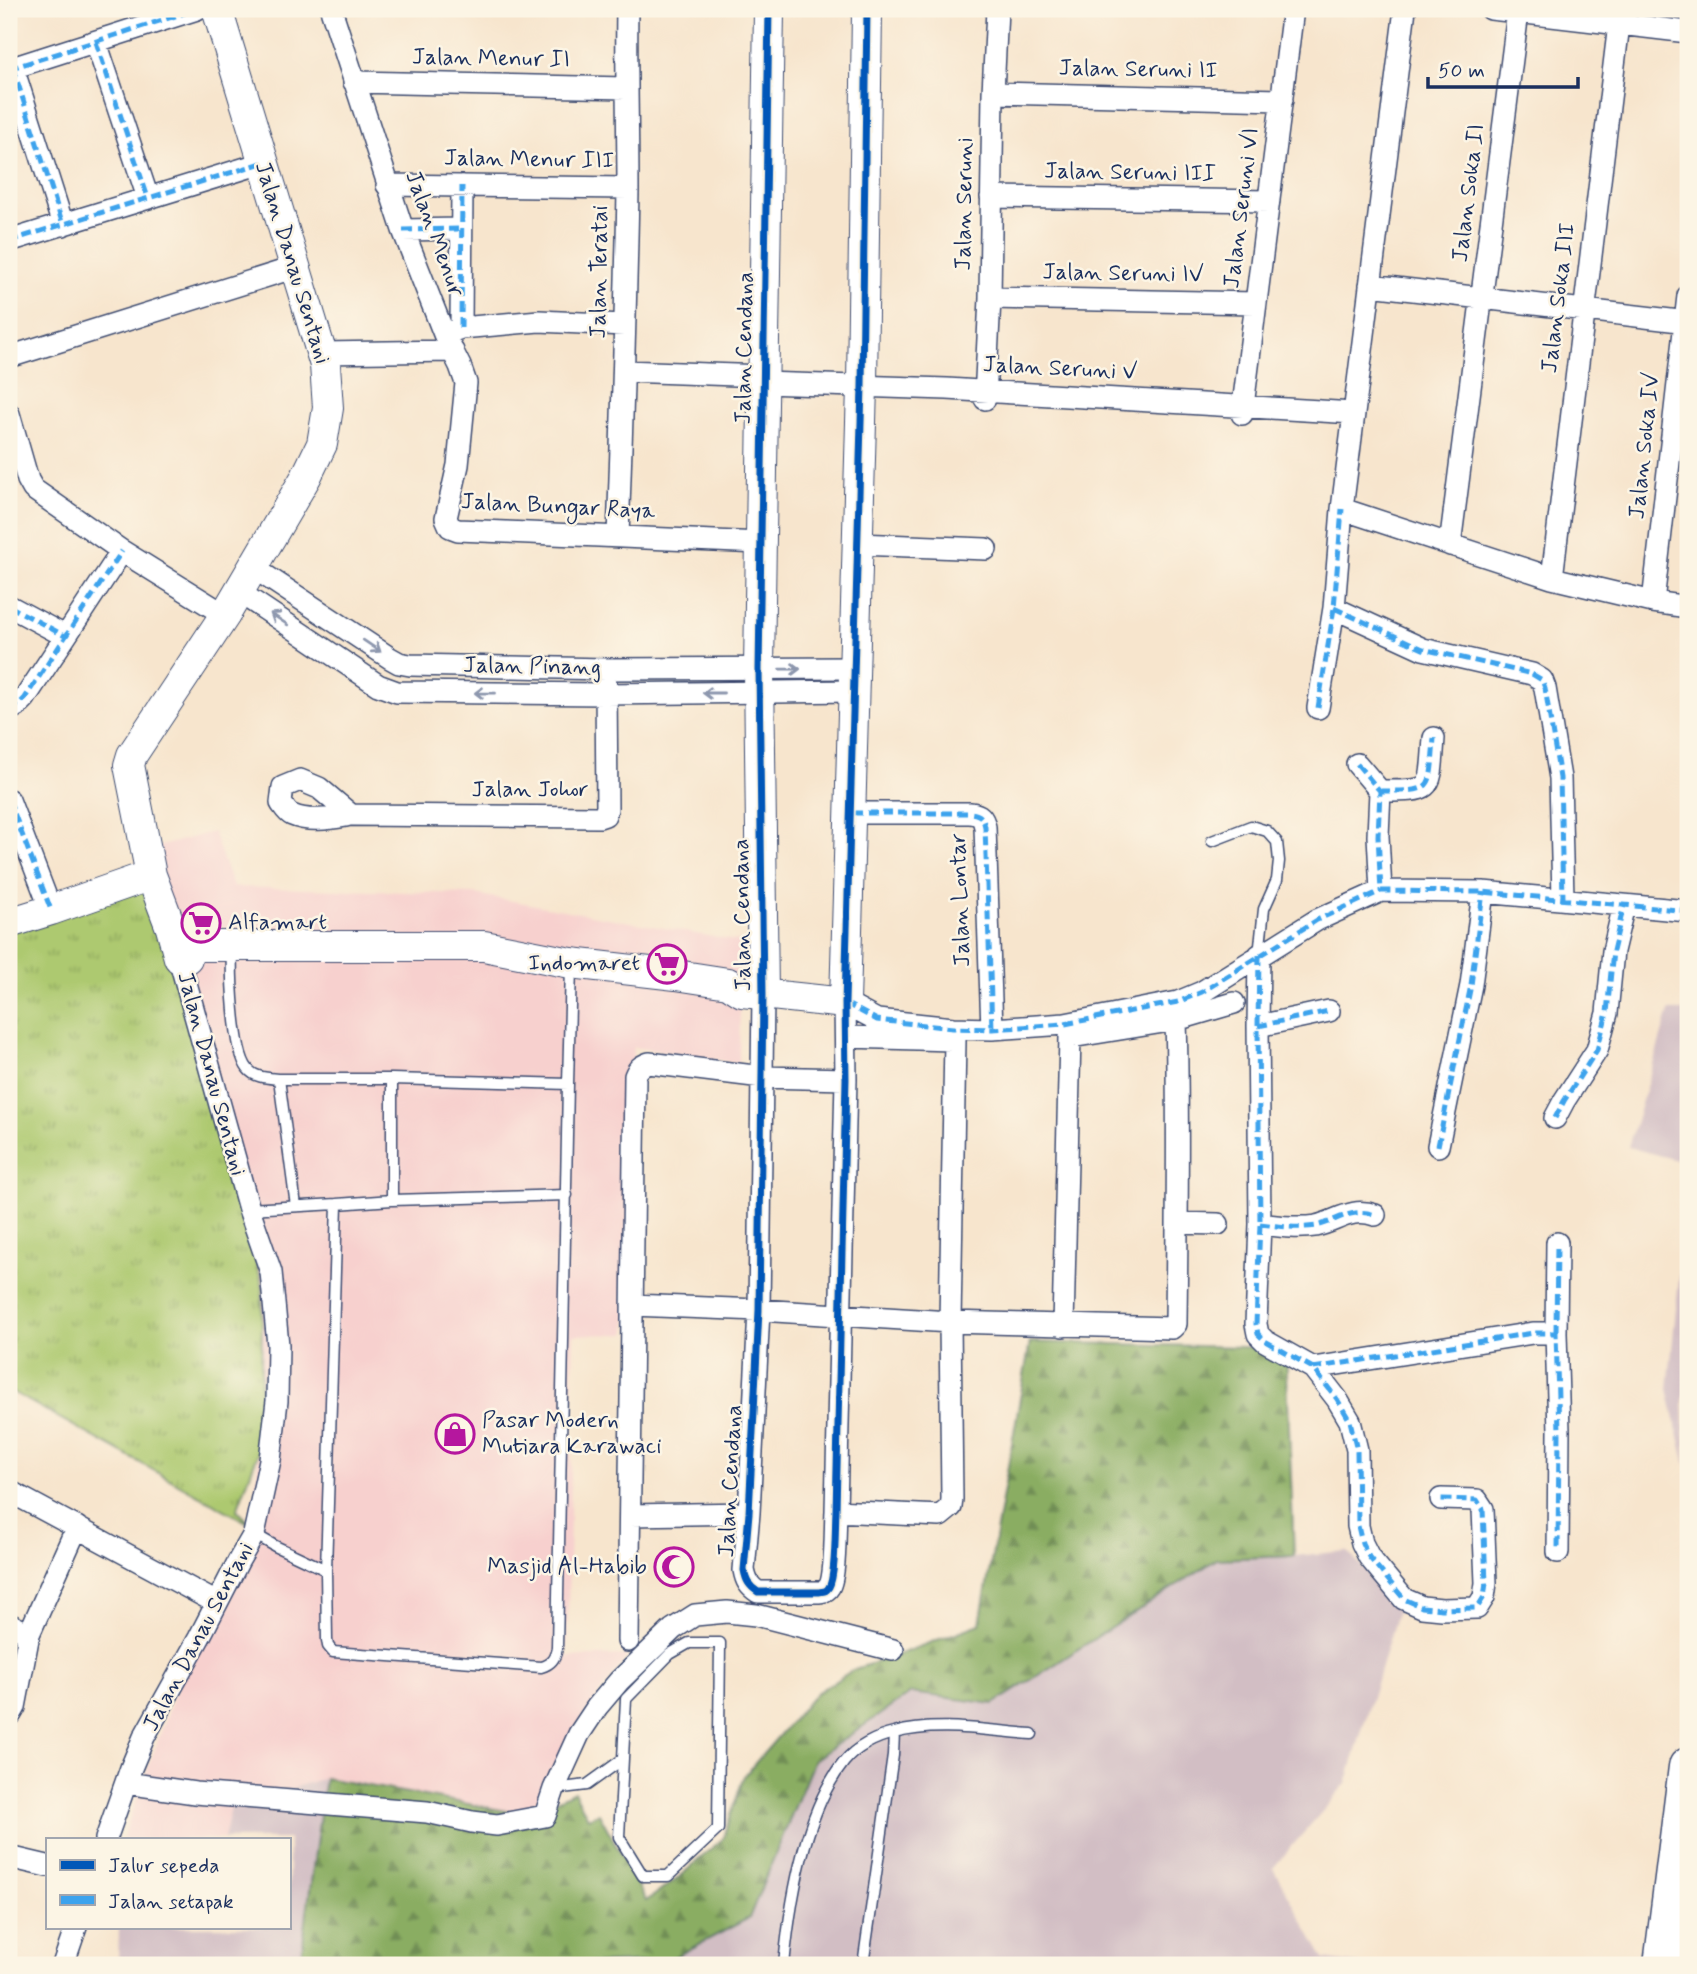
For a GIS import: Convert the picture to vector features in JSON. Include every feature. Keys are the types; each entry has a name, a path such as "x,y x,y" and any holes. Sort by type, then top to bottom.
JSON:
{"highway":[{"path":"1663,1965 1688,1767"}],"street":[{"path":"63,225 11,69 197,9"},
{"name":"Jalan Danau Sentani","path":"106,1838 144,1737 254,1534 264,1495 277,1401 278,1345 271,1272 249,1209 178,952 151,875 130,774 132,755 239,591 306,477 322,444 328,408 326,365 216,9"},
{"name":"Jalan Menur","path":"331,9 402,230 453,338"},
{"name":"Jalan Teratai","path":"618,537 628,188 627,9"},
{"name":"Jalan Cendana","path":"769,9 753,993 762,1077 759,1310 744,1570 751,1588 758,1592 825,1591 832,1575 836,1511 847,1037 845,1003 862,390 867,9"},
{"name":"Jalan Seruni","path":"985,395 997,9"},
{"name":"Jalan Seruni VI","path":"1243,410 1293,9"},
{"path":"1318,708 1335,608 1342,509 1405,9"},
{"path":"1491,9 1688,32"},
{"name":"Jalan Soka II","path":"1450,545 1518,12"},
{"name":"Jalan Soka III","path":"1552,578 1619,24"},
{"path":"96,42 148,198"},
{"name":"Jalan Menur II","path":"354,82 626,88"},
{"name":"Jalan Seruni II","path":"993,93 1282,100"},
{"path":"9,241 262,163"},
{"name":"Jalan Menur III","path":"387,185 628,188"},
{"path":"453,338 462,186"},
{"name":"Jalan Seruni III","path":"991,197 1269,201"},
{"path":"402,230 461,229"},
{"path":"9,357 296,267"},
{"name":"Jalan Soka II","path":"1370,285 1687,322"},
{"name":"Jalan Soka IV","path":"1653,602 1688,296"},
{"name":"Jalan Seruni IV","path":"990,298 1256,303"},
{"path":"322,353 453,338 539,321 624,325"},
{"name":"Jalan Bungar Raya","path":"453,338 466,383 458,466 446,518 450,527 458,530 761,543"},
{"name":"Jalan Seruni V","path":"624,371 763,384 1354,417"},
{"path":"9,414 33,489 122,551 239,591"},
{"path":"1342,509 1552,578 1653,602 1688,607"},
{"path":"858,544 986,549"},
{"path":"9,710 25,698 122,551"},
{"name":"Jalan Pinang","path":"239,591 399,663 410,665 683,669 759,681"},
{"name":"Jalan Pinang","path":"239,591 378,685 397,692 682,693 759,681 855,680"},
{"path":"9,606 65,636"},
{"path":"1335,608 1423,649 1532,674 1542,680 1560,778 1563,898"},
{"name":"Jalan Johor","path":"351,815 605,815 606,669"},
{"path":"682,693 683,669"},
{"path":"1380,791 1422,790 1431,776 1434,738"},
{"path":"1357,764 1380,791 1378,835 1381,891"},
{"path":"9,800 51,910"},
{"name":"Jalan Lontar","path":"852,813 970,813 982,817 985,827 992,1029"},
{"path":"9,923 151,875"},
{"path":"178,952 390,951 486,958 571,969 709,998 729,999 753,993 845,1003 877,1020 992,1029 1065,1024 1178,1002 1202,992 1317,920 1381,891 1483,892 1687,908"},
{"path":"1438,1146 1471,985 1483,892"},
{"path":"1555,1118 1597,1050 1607,1013 1613,951 1624,905"},
{"path":"1259,955 1258,1334 1265,1341 1313,1368 1350,1421 1357,1450 1359,1527 1362,1543 1369,1557 1404,1599 1422,1607 1477,1608 1484,1597 1486,1583 1483,1509 1477,1500 1441,1499"},
{"path":"847,1037 955,1040 1070,1037 1177,1020 1234,1003"},
{"path":"1258,1027 1329,1011"},
{"path":"632,1305 950,1322 1169,1328 1175,1326 1177,1020"},
{"path":"1063,1326 1070,1037"},
{"path":"836,1511 940,1516 951,1507 950,1322 955,1040"},
{"path":"628,1641 635,1076 642,1065 649,1063 762,1077 846,1079"},
{"path":"1260,1224 1295,1228 1317,1225 1356,1212 1375,1215"},
{"path":"1177,1223 1218,1224"},
{"path":"1557,1243 1558,1552"},
{"path":"1313,1368 1533,1333 1556,1333"},
{"path":"9,1491 216,1603"},
{"path":"630,1515 749,1513"},
{"path":"9,1714 15,1707 29,1633 76,1527"},
{"path":"126,1783 195,1793 427,1812 496,1825 545,1816 579,1734 597,1707 673,1629 695,1615 727,1612 756,1615 893,1650"},
{"path":"9,1624 29,1633"},
{"path":"9,1857 46,1866"},
{"path":"63,1965 76,1928"}],"lane":[{"path":"1212,841 1251,826 1267,831 1277,842 1277,880 1264,909 1259,955"},
{"path":"232,951 239,1046 248,1070 261,1077 568,1084"},
{"path":"337,1204 326,1570 327,1640 333,1652 541,1667 548,1665 555,1657 557,1648 571,969"},
{"path":"279,1079 296,1206"},
{"path":"392,1079 392,1200"},
{"path":"249,1209 392,1200 567,1195"},
{"path":"254,1534 326,1570"},
{"path":"689,1643 720,1643 718,1829 668,1876 643,1875 620,1837 623,1759 626,1699 679,1648 689,1643"},
{"path":"785,1965 789,1916 809,1831 829,1787 845,1761 881,1736 914,1728 1032,1734"},
{"path":"863,1965 894,1734"},
{"path":"554,1789 587,1786 623,1759"}],"shaded area":[{"path":"213,832 233,887 474,894 741,942 739,1063 633,1047 626,1334 574,1335 567,1657 628,1655 572,1732 529,1815 231,1807 224,1838 122,1838 180,1680 252,1525 259,1450 263,1287 153,848"},
{"path":"1669,1011 1688,1011 1688,1163 1628,1147"},
{"path":"1688,1189 1688,1375 1683,1401 1686,1466 1668,1389"},
{"path":"1347,1551 1399,1606 1346,1784 1273,1868 1324,1959 1365,1965 550,1965 667,1961 749,1918 814,1760 911,1693 994,1704 1217,1559"},
{"path":"325,1778 299,1965 118,1965 119,1928 290,1928 290,1838 224,1838 231,1807"}],"green space":[{"path":"157,870 263,1287 259,1450 237,1510 252,1525 9,1390 9,922"},
{"path":"1030,1342 1286,1348 1294,1556 1217,1559 994,1704 911,1693 814,1760 749,1918 667,1961 550,1965 300,1965 325,1778 529,1815 574,1791 588,1818 599,1813 646,1901 676,1880 723,1838 744,1776 816,1693 855,1669 980,1624"}],"marked path":[{"path":"9,69 197,9"},
{"path":"96,42 148,198"},
{"path":"13,68 63,225"},
{"path":"9,241 262,163"},
{"path":"461,328 462,186"},
{"path":"403,230 461,229"},
{"path":"1318,708 1334,608 1342,509"},
{"path":"9,710 25,698 122,551"},
{"path":"9,606 65,636"},
{"path":"1334,608 1423,649 1532,674 1542,680 1560,778 1563,898"},
{"path":"1380,791 1411,790 1426,785 1432,769 1434,738"},
{"path":"1357,764 1380,791 1378,836 1381,891 1483,892 1688,911"},
{"path":"9,800 51,910"},
{"path":"852,813 970,813 982,818 985,827 992,1029"},
{"path":"845,1003 877,1020 992,1029 1065,1024 1178,1002 1202,992 1317,920 1381,891"},
{"path":"1438,1146 1471,985 1483,892"},
{"path":"1555,1118 1597,1050 1607,1013 1613,951 1624,905"},
{"path":"1259,955 1258,1334 1265,1341 1313,1368 1350,1421 1357,1450 1358,1526 1369,1557 1404,1599 1422,1607 1477,1608 1484,1597 1486,1583 1483,1509 1477,1500 1441,1499"},
{"path":"1258,1026 1329,1011"},
{"path":"1260,1224 1309,1227 1352,1214 1375,1215"},
{"path":"1556,1333 1557,1243"},
{"path":"1313,1368 1533,1333 1556,1333 1559,1431 1558,1552"}],"cycle path":[{"path":"769,9 759,669 763,995 759,1310 744,1570 748,1583 758,1592 825,1591 831,1581 834,1562 846,1079 845,1003 862,386 867,9"}],"place":[{"name":"Alfamart","path":"201,923"},
{"name":"Indomaret","path":"667,964"},
{"name":"Pasar Modern Mutiara Karawaci","path":"455,1434"},
{"name":"Masjid Al-Habib","path":"674,1567"}]}
